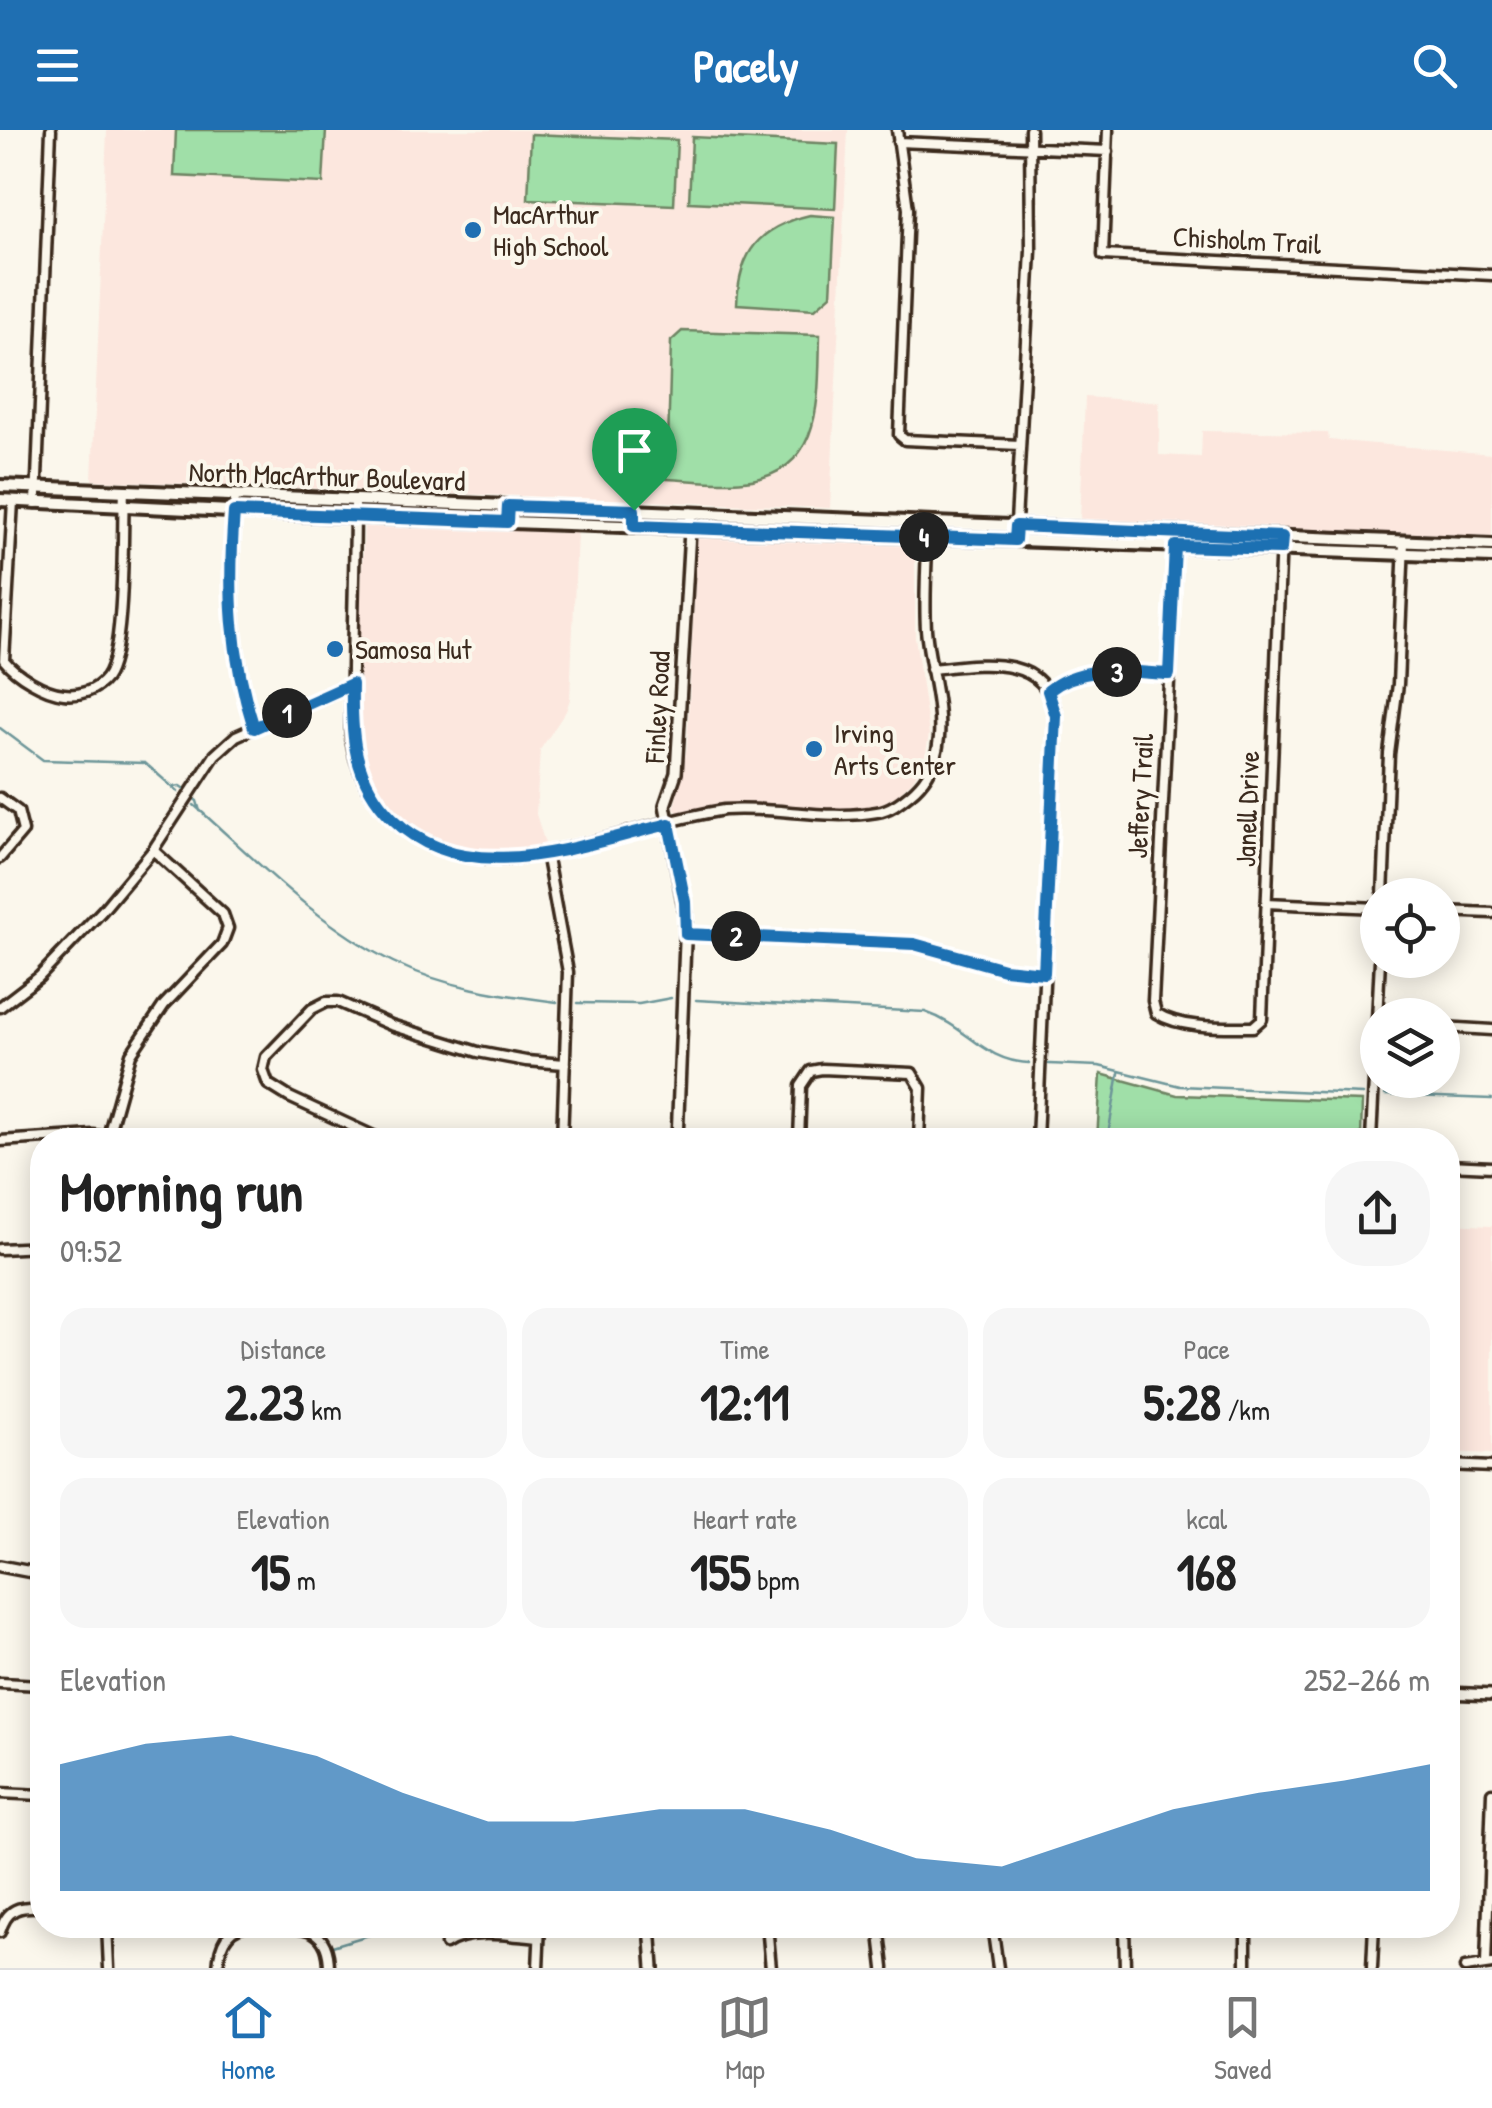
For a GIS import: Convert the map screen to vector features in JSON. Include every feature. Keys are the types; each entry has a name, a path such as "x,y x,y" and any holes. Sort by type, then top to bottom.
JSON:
{"main road":[{"name":"North MacArthur Boulevard","path":"0,486 1176,532 1492,557"},
{"name":"North MacArthur Boulevard","path":"0,500 1175,546 1281,543"},
{"path":"431,519 432,503"},
{"path":"507,522 508,506"},
{"path":"634,510 634,526"},
{"name":"North MacArthur Boulevard","path":"1404,548 1492,544"}],"street":[{"path":"36,502 51,130"},
{"path":"898,130 908,209 899,435 917,441 1020,445"},
{"path":"1015,540 1030,250 1030,130"},
{"path":"898,142 1108,151 1108,130"},
{"name":"Chisholm Trail","path":"1108,151 1103,254 1492,275"},
{"path":"14,501 4,660 46,689 72,695 96,686 110,669 118,621 124,491"},
{"path":"234,496 232,639 254,728"},
{"path":"355,500 351,726 357,764 374,798 401,827 423,842 460,856 498,858 546,852 724,810 883,812 918,788 939,749 940,734 925,606 928,522"},
{"name":"Finley Road","path":"677,1128 685,902 665,805 676,773 691,513"},
{"name":"Jeffery Trail","path":"1176,532 1152,1002 1158,1016 1201,1025"},
{"name":"Janell Drive","path":"1201,1025 1259,1024 1281,543"},
{"path":"1384,878 1404,548"},
{"path":"932,669 974,665 1022,669 1038,678 1048,691 1056,716 1038,1128"},
{"path":"1048,691 1082,672 1169,674"},
{"path":"0,1007 40,978 153,850 215,756 236,736 352,684"},
{"path":"0,798 18,812 23,830 0,858"},
{"path":"110,1128 124,1072 138,1041 164,1005 209,960 227,935 227,921 218,909 153,850"},
{"path":"546,852 568,972 562,1128"},
{"path":"1266,903 1360,907"},
{"path":"1460,911 1492,913"},
{"path":"686,934 914,944 1004,969 1044,973"},
{"path":"357,1128 270,1087 263,1070 266,1056 312,1009 326,1002 338,1002 391,1025 478,1052 565,1064"},
{"path":"1460,1029 1492,1030"},
{"path":"799,1128 801,1086 806,1077 811,1072 838,1070 912,1073 921,1088 919,1128"},
{"path":"1372,1128 1373,1098"},
{"path":"0,1140 30,1139"},
{"path":"1460,1165 1492,1166"},
{"path":"0,1249 30,1248"},
{"path":"1460,1466 1492,1467"},
{"path":"0,1566 30,1572"},
{"path":"0,1683 30,1684"},
{"path":"1460,1694 1492,1695"},
{"path":"0,1793 30,1794"},
{"path":"1465,1968 1489,1964 1492,1793"},
{"path":"0,1932 6,1916 16,1908 30,1907"},
{"path":"108,1938 109,1968"},
{"path":"218,1968 222,1944 229,1938"},
{"path":"320,1938 327,1945 329,1968"},
{"path":"446,1944 454,1938"},
{"path":"538,1968 540,1938"},
{"path":"651,1938 653,1968"},
{"path":"768,1938 771,1968"},
{"path":"881,1938 884,1968"},
{"path":"994,1938 998,1968"},
{"path":"1125,1938 1126,1968"},
{"path":"1246,1938 1246,1968"},
{"path":"1372,1968 1373,1938"}],"shaded area":[{"name":"MacArthur High School","path":"107,130 848,130 830,508 92,480"},
{"path":"1085,397 1159,402 1159,455 1201,457 1202,431 1328,433 1329,440 1492,454 1492,536 1080,521"},
{"path":"364,526 577,533 570,699 540,750 536,814 546,847 476,854 438,844 404,824 378,794 361,758 356,718"},
{"name":"Irving Arts Center","path":"697,536 915,544 915,637 929,734 925,758 913,780 895,797 873,807 848,810 731,804 680,814 674,809 687,748"},
{"path":"1460,1225 1492,1226 1492,1454 1460,1453"}],"green space":[{"path":"176,130 326,130 323,183 174,176"},
{"path":"531,134 677,140 674,205 528,199"},
{"path":"692,137 838,144 835,209 689,202"},
{"path":"810,215 835,217 831,295 815,309 737,304 742,270 755,244 777,227"},
{"path":"682,331 820,335 819,382 812,427 790,463 770,475 744,481 667,479 671,341"},
{"path":"1101,1074 1177,1095 1362,1101 1361,1128 1098,1128"}],"waterway":[{"path":"0,728 43,760 145,763 178,792"},
{"path":"174,787 189,792"},
{"path":"190,796 197,801 200,811"},
{"path":"194,805 313,911 365,947 412,971 453,984 557,1002"},
{"path":"578,1003 639,1004 671,998"},
{"path":"696,1000 925,1012 999,1056 1029,1063"},
{"path":"1049,1064 1099,1066 1180,1086 1360,1094"},
{"path":"1109,1128 1119,1073"},
{"path":"1460,1098 1492,1099"},
{"path":"329,1947 359,1938"}],"place":[{"name":"MacArthur High School","path":"473,230"},
{"name":"Samosa Hut","path":"335,649"},
{"name":"Irving Arts Center","path":"814,749"}],"route":[{"path":"508,506 634,510 634,526 1015,540 1016,526 1282,537 1281,549 1175,546 1169,674 1082,672 1048,691 1056,716 1044,973 1004,969 914,944 686,934 685,902 669,824 508,858 460,856 436,848 401,827 368,789 352,743 352,684 254,728 232,639 234,512 507,522 508,506"}]}
